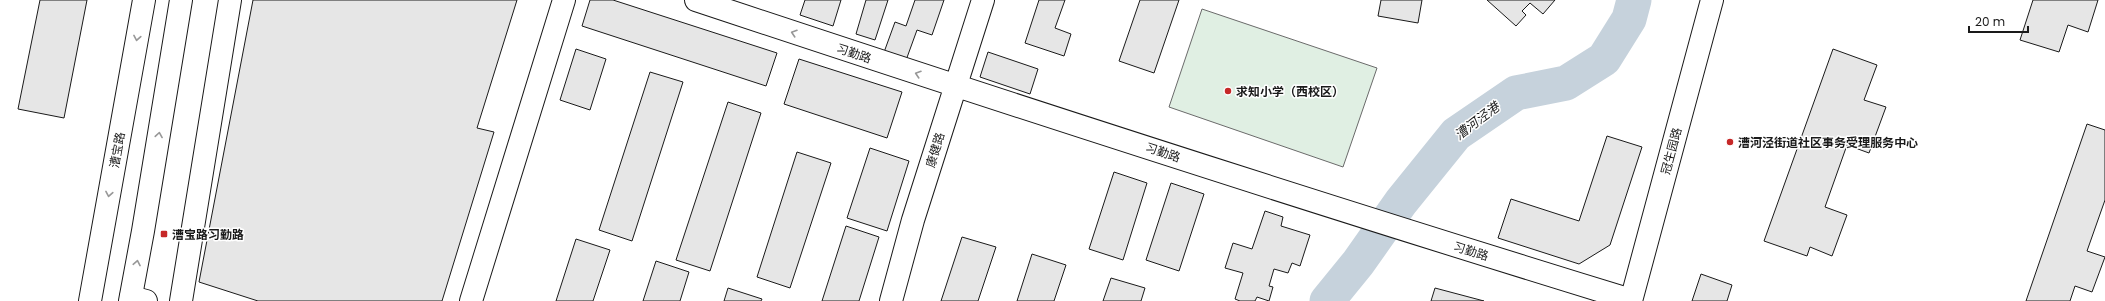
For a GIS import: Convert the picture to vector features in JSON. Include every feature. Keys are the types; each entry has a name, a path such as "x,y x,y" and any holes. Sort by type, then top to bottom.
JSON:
{"street":[{"name":"漕宝路","path":"90,301 144,0"},
{"path":"136,300 181,0"},
{"path":"181,301 230,0"},
{"path":"471,301 564,0"},
{"name":"习勤路","path":"696,0 955,86 1430,238 1631,300"},
{"name":"康健路","path":"891,301 912,220 982,0"},
{"name":"冠生园路","path":"1631,300 1712,0"}],"green space":[{"path":"1202,9 1377,68 1343,167 1169,107"}],"building":[{"path":"40,0 87,0 64,118 18,109"},
{"path":"253,0 517,0 477,128 494,132 442,301 258,301 199,282"},
{"path":"590,0 613,0 777,53 766,86 582,26"},
{"path":"805,0 841,0 833,26 800,15"},
{"path":"866,0 888,0 875,40 856,34"},
{"path":"915,0 944,0 932,35 917,30 905,63 883,55 895,22 906,26"},
{"path":"1039,0 1065,0 1055,28 1071,34 1064,56 1025,43"},
{"path":"1140,0 1179,0 1154,73 1119,61"},
{"path":"1381,0 1422,0 1418,23 1378,16"},
{"path":"1487,0 1555,0 1543,14 1530,3 1522,11 1526,15 1516,26"},
{"path":"2033,0 2098,0 2088,32 2068,25 2059,52 2020,40"},
{"path":"576,49 606,59 590,110 560,100"},
{"path":"1833,49 1877,65 1864,100 1886,107 1869,153 1847,145 1825,207 1847,215 1832,256 1810,247 1807,256 1764,241"},
{"path":"988,52 1038,69 1030,94 980,77"},
{"path":"799,59 902,92 887,138 784,104"},
{"path":"650,72 683,82 632,241 599,230"},
{"path":"728,102 761,113 710,271 676,260"},
{"path":"2087,124 2105,130 2105,200 2087,251 2105,257 2092,292 2075,286 2070,301 2026,301"},
{"path":"1607,136 1642,147 1610,245 1579,264 1498,238 1511,199 1579,221"},
{"path":"870,148 909,161 887,231 847,218"},
{"path":"797,152 831,163 790,288 757,277"},
{"path":"1114,172 1147,183 1123,260 1089,249"},
{"path":"1171,183 1204,194 1179,271 1146,260"},
{"path":"1265,211 1283,217 1281,226 1310,235 1300,266 1292,263 1288,273 1274,269 1269,286 1273,287 1269,301 1257,297 1255,301 1240,301 1235,299 1243,273 1225,268 1233,243 1252,249"},
{"path":"846,226 879,237 859,301 822,301"},
{"path":"962,237 996,247 978,301 941,301"},
{"path":"576,239 610,250 593,301 556,301"},
{"path":"1032,254 1066,265 1054,301 1017,301"},
{"path":"656,261 689,272 680,301 643,301"},
{"path":"1701,274 1732,285 1727,301 1692,301"},
{"path":"1111,278 1145,288 1141,301 1103,301"},
{"path":"728,288 762,299 761,301 724,301"},
{"path":"1435,288 1484,301 1431,301"}],"waterway":[{"name":"漕河泾港","path":"1327,301 1358,263 1401,202 1456,134 1516,93 1566,83 1604,59 1629,19 1634,0"}],"place":[{"name":"求知小学（西校区）","path":"1228,91"},
{"name":"漕河泾街道社区事务受理服务中心","path":"1730,142"},
{"name":"漕宝路习勤路","path":"164,234"}]}
